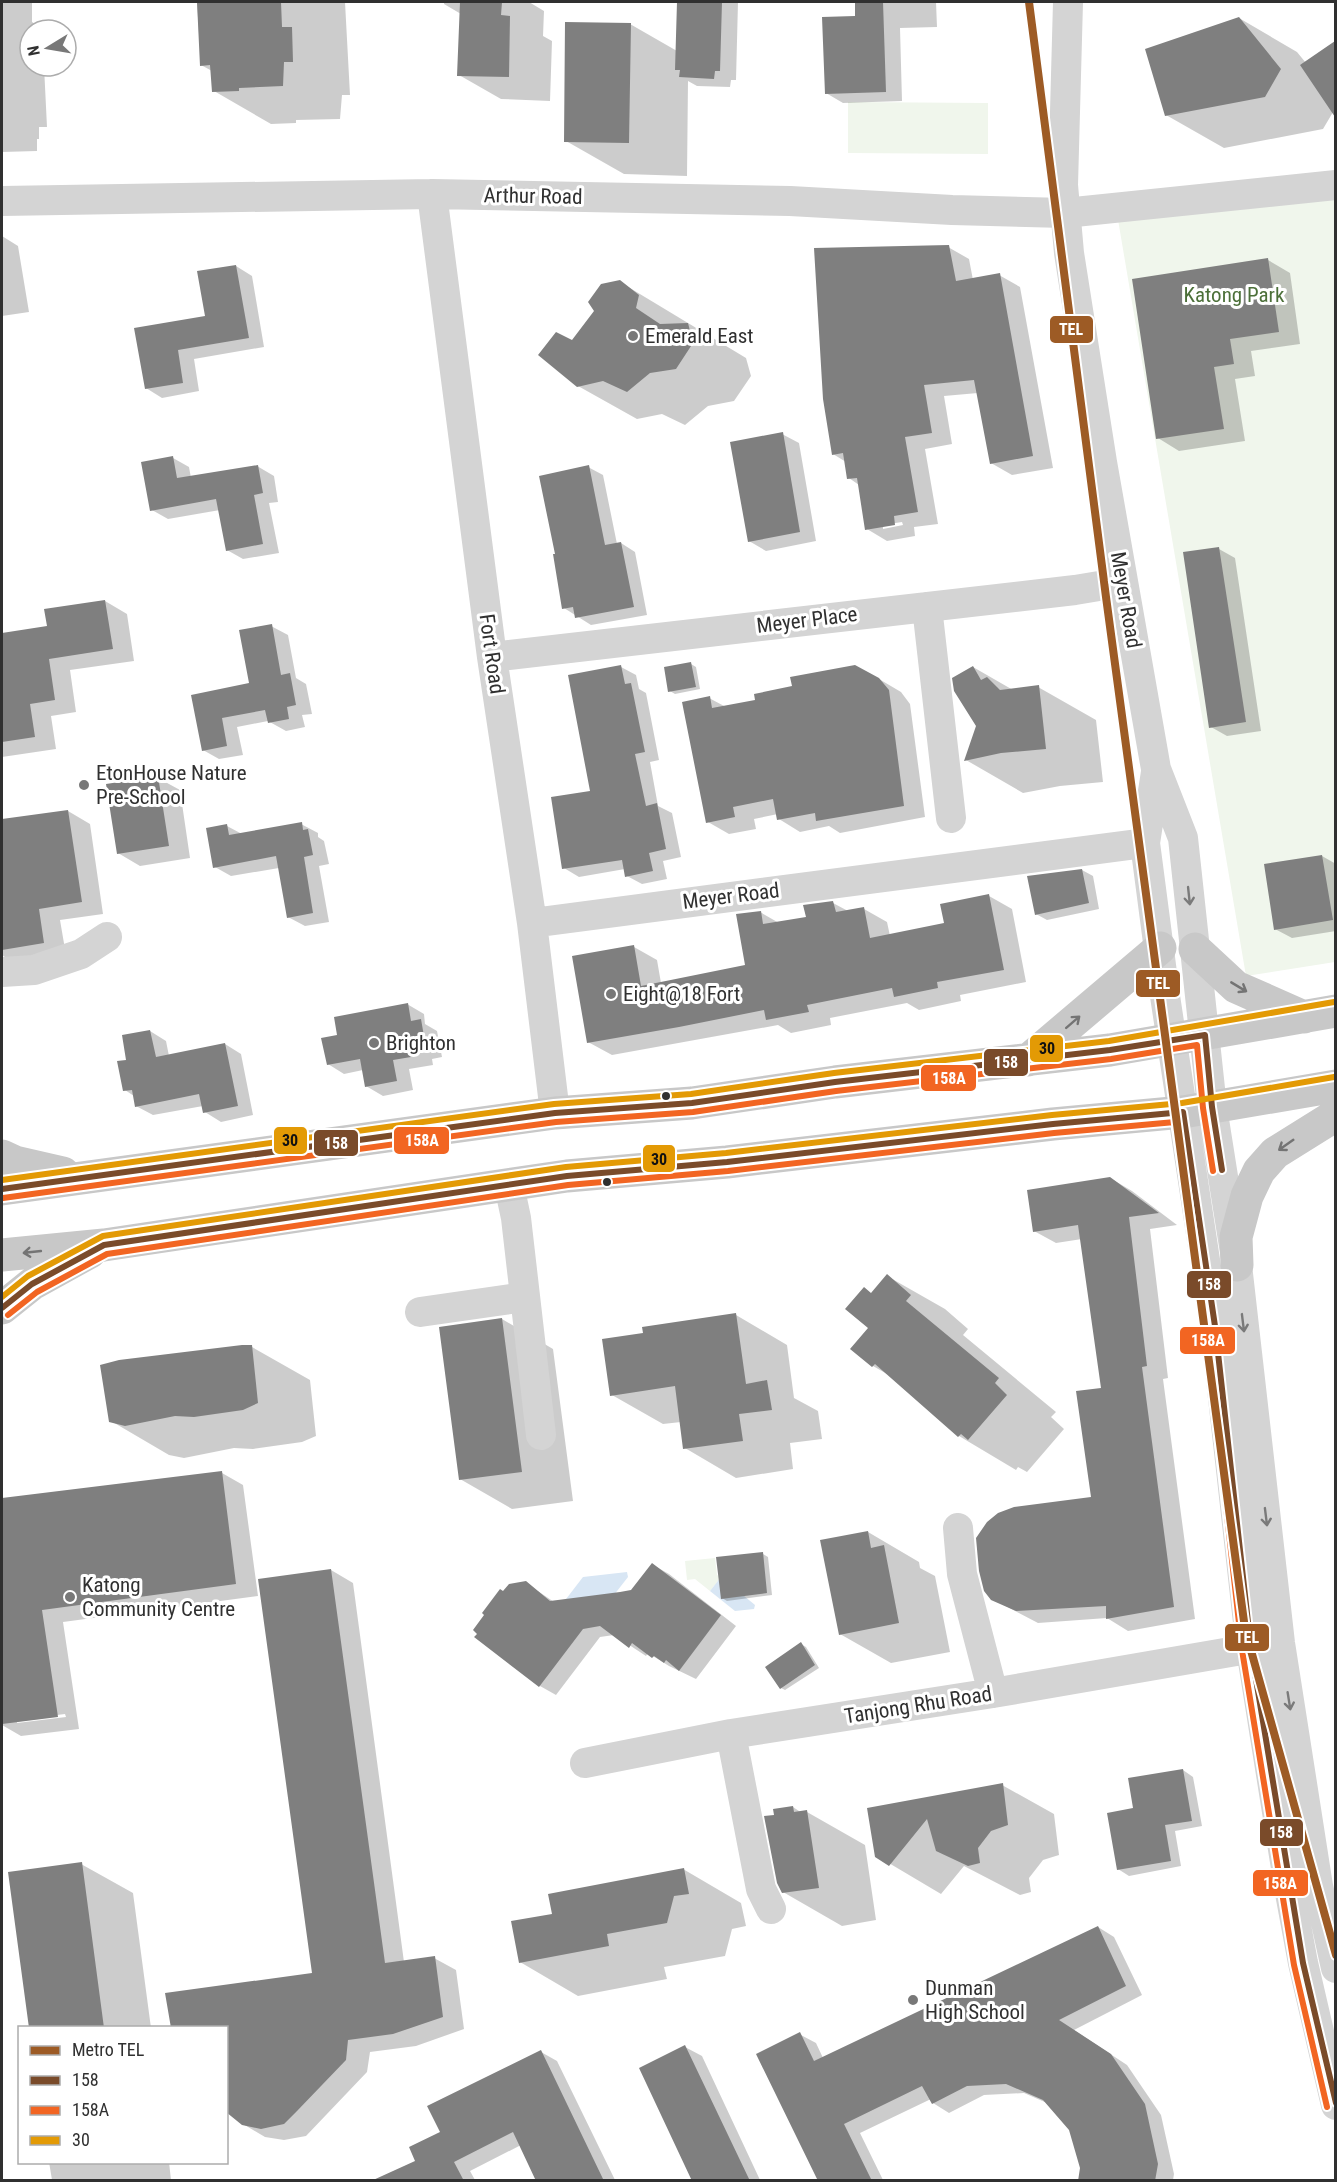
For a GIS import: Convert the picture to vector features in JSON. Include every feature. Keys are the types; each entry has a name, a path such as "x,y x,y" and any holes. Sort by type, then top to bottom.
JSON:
{"main road":[{"path":"1028,1060 1160,948"},
{"path":"1195,949 1236,987 1320,1014"},
{"path":"2,1189 555,1113 692,1103 835,1082 1028,1060 1205,1035 1320,1014"},
{"path":"2,1255 104,1245 567,1176 798,1155 1053,1124 1198,1110 1335,1086"},
{"path":"1237,1265 1236,1237 1247,1196 1259,1171 1275,1153 1335,1115"},
{"path":"2,1156 15,1162 86,1178"},
{"path":"2,1308 32,1284 104,1245"}],"street":[{"name":"Meyer Road","path":"1068,2 1063,185 1069,254 1156,769 1183,838 1205,1035"},
{"name":"Arthur Road","path":"2,201 432,194 790,201 952,210 1065,213 1335,185"},
{"name":"Fort Road","path":"432,194 492,657 532,923 555,1113"},
{"name":"Meyer Place","path":"492,657 1075,590 1123,582"},
{"path":"927,607 951,818"},
{"name":"Meyer Road","path":"1156,769 1145,843 1172,1040"},
{"name":"Meyer Road","path":"532,923 1145,843"},
{"path":"2,972 34,970 81,954 107,937"},
{"path":"1205,1035 1198,1110 1215,1326 1251,1649 1290,1893 1303,1963 1335,2105"},
{"path":"1172,1040 1198,1110 1237,1265 1280,1643 1318,1886 1335,1968"},
{"path":"509,1185 516,1218 541,1435"},
{"path":"420,1312 525,1297"},
{"path":"958,1528 962,1574 993,1692"},
{"name":"Tanjong Rhu Road","path":"585,1763 731,1734 1280,1643"},
{"path":"731,1734 761,1889 771,1909"}],"green space":[{"path":"848,102 988,103 988,154 848,153"},
{"name":"Katong Park","path":"1335,187 1335,962 1246,976 1114,196"},
{"path":"715,1558 717,1575 721,1577 710,1591 695,1579 687,1580 685,1561"}],"water":[{"path":"627,1572 628,1577 603,1609 563,1603 583,1577"},
{"path":"721,1577 755,1605 754,1609 735,1611 710,1591"}],"building":[{"path":"197,2 281,2 282,27 292,27 293,62 284,62 283,86 212,92 210,65 200,66"},
{"path":"460,2 502,2 501,15 510,16 509,77 457,76"},
{"path":"677,2 722,2 720,71 715,71 714,79 679,77 680,70 675,70"},
{"path":"855,2 883,2 886,92 825,94 822,17 855,16"},
{"path":"1239,17 1281,69 1265,97 1165,116 1145,49"},
{"path":"565,22 631,23 629,143 564,142"},
{"path":"1335,41 1335,117 1300,65"},
{"path":"949,245 956,281 1000,273 1033,456 990,464 974,380 924,385 932,433 905,437 918,512 894,516 895,525 865,530 857,478 847,479 843,453 832,455 823,399 814,248"},
{"path":"1268,258 1279,332 1230,339 1234,364 1214,367 1224,429 1156,439 1132,279"},
{"path":"236,265 249,338 178,350 183,383 145,389 134,328 205,316 197,271"},
{"name":"Emerald East","path":"620,280 639,295 636,308 660,324 688,323 693,343 676,369 650,373 627,392 603,381 577,387 538,355 556,332 572,340 594,311 588,302 601,284"},
{"path":"783,432 800,532 748,542 730,442"},
{"path":"173,456 177,478 258,465 263,493 254,495 263,544 226,551 216,499 150,511 141,462"},
{"path":"589,465 605,545 621,542 634,607 575,618 573,607 562,609 553,554 555,554 539,476"},
{"path":"1219,547 1246,722 1209,728 1183,552"},
{"path":"105,600 113,649 49,659 55,700 30,704 35,737 2,742 2,633 47,626 44,609"},
{"path":"272,624 281,675 290,673 296,705 287,707 289,719 268,723 265,710 222,718 227,746 202,751 191,695 249,683 239,630"},
{"path":"691,662 696,687 668,692 664,667"},
{"path":"621,665 625,684 631,683 645,752 635,754 646,806 657,803 666,849 649,853 653,871 625,877 622,860 562,869 551,797 590,791 568,675"},
{"path":"855,665 879,678 889,690 904,806 816,821 815,813 777,820 773,799 733,807 735,817 706,823 682,702 710,696 712,708 755,700 754,694 792,686 790,677"},
{"path":"973,666 981,680 987,677 1000,690 1039,685 1046,749 1001,753 964,761 976,726 954,691 952,678"},
{"path":"158,776 169,846 117,854 106,784"},
{"path":"68,810 82,902 39,909 44,943 2,950 2,819"},
{"path":"302,822 303,830 308,829 313,855 304,857 313,913 287,918 276,856 213,868 206,828 227,824 229,835"},
{"path":"1322,855 1333,920 1274,930 1264,864"},
{"path":"1082,869 1089,903 1035,915 1027,876"},
{"path":"989,894 1004,970 937,982 938,988 894,997 892,988 807,1005 809,1012 766,1020 764,1010 587,1043 572,956 634,945 641,986 745,965 736,914 761,911 763,924 806,917 803,905 833,901 836,912 864,907 870,938 944,923 940,904"},
{"name":"Brighton","path":"408,1003 411,1021 421,1019 426,1048 416,1050 417,1056 393,1060 397,1081 365,1087 360,1059 327,1065 321,1038 337,1035 334,1017"},
{"path":"150,1030 156,1057 225,1043 238,1106 203,1113 199,1094 135,1107 132,1090 123,1091 117,1061 126,1060 122,1035"},
{"path":"1110,1177 1159,1213 1129,1217 1147,1366 1142,1367 1174,1607 1106,1619 1106,1606 1016,1611 991,1600 984,1591 979,1571 976,1538 987,1522 998,1513 1014,1507 1091,1497 1076,1391 1101,1388 1078,1225 1033,1232 1027,1190"},
{"path":"887,1274 911,1295 906,1301 999,1378 995,1383 1007,1395 968,1440 961,1434 958,1437 875,1364 872,1367 850,1349 868,1328 845,1309 864,1287 871,1293"},
{"path":"736,1313 746,1384 767,1380 772,1410 739,1414 743,1441 683,1449 675,1386 610,1396 602,1339 643,1333 642,1327"},
{"path":"502,1318 522,1472 459,1480 439,1327"},
{"path":"252,1345 258,1403 243,1410 194,1417 175,1416 125,1426 109,1422 100,1365 119,1360"},
{"name":"Katong Community Centre","path":"222,1471 236,1584 42,1610 58,1717 2,1724 2,1498"},
{"path":"868,1531 871,1548 884,1545 899,1623 839,1635 820,1540"},
{"path":"763,1552 767,1593 721,1599 716,1557"},
{"path":"652,1563 721,1615 679,1671 666,1660 664,1663 654,1656 652,1658 632,1643 629,1648 600,1626 583,1629 539,1687 474,1637 477,1634 473,1630 484,1615 482,1613 500,1589 503,1591 509,1584 526,1581 550,1601 620,1592 631,1590"},
{"path":"331,1569 385,1963 435,1956 443,2017 393,2034 348,2040 346,2060 297,2111 284,2124 261,2129 242,2125 228,2114 228,2026 171,2026 165,1993 312,1973 258,1579"},
{"path":"801,1642 815,1665 780,1689 765,1667"},
{"path":"1183,1769 1192,1821 1165,1825 1171,1861 1117,1870 1107,1813 1133,1808 1128,1778"},
{"path":"1003,1783 1008,1825 991,1831 978,1848 980,1863 968,1866 936,1851 927,1819 889,1866 875,1857 867,1808"},
{"path":"793,1806 794,1812 807,1810 819,1888 782,1893 777,1883 764,1816 774,1815 773,1809"},
{"path":"82,1862 104,2026 29,2026 8,1872"},
{"path":"684,1868 689,1894 674,1896 667,1923 607,1934 609,1946 519,1963 511,1921 552,1914 548,1894"},
{"path":"1098,1926 1126,1986 1059,2020 1111,2054 1145,2104 1158,2164 1155,2181 1078,2181 1080,2168 1069,2130 1043,2100 1006,2084 967,2086 932,2104 922,2086 844,2124 872,2181 818,2181 756,2054 800,2032 814,2061"},
{"path":"685,2045 750,2181 692,2181 639,2068"},
{"path":"541,2050 604,2181 536,2181 513,2132 454,2162 464,2181 371,2181 415,2161 409,2147 440,2132 427,2106"}],"metro line":[{"name":"TEL","path":"1029,2 1106,597 1245,1629 1336,1955"}],"transit line":[{"name":"30","path":"2,1180 554,1104 691,1094 834,1073 1109,1041 1334,1002"},
{"name":"158","path":"2,1189 555,1113 692,1103 835,1082 1110,1050 1205,1035 1212,1107 1222,1170"},
{"name":"158A","path":"3,1198 556,1122 693,1112 836,1091 1111,1059 1197,1045 1203,1108 1213,1171"},
{"name":"30","path":"2,1297 28,1276 103,1236 566,1167 726,1153 1052,1115 1182,1103 1334,1077"},
{"name":"158","path":"2,1308 32,1284 104,1245 567,1176 727,1162 1053,1124 1183,1112 1215,1326 1251,1649 1303,1963 1336,2103"},
{"name":"158A","path":"8,1315 37,1292 107,1254 568,1185 728,1171 1054,1133 1175,1122 1206,1327 1242,1650 1294,1965 1327,2107"}],"place":[{"name":"Emerald East","path":"633,336"},
{"name":"EtonHouse Nature Pre-School","path":"84,785"},
{"name":"Eight@18 Fort","path":"611,994"},
{"name":"Brighton","path":"374,1043"},
{"name":"Katong Community Centre","path":"70,1597"},
{"name":"Dunman High School","path":"913,2000"}]}
